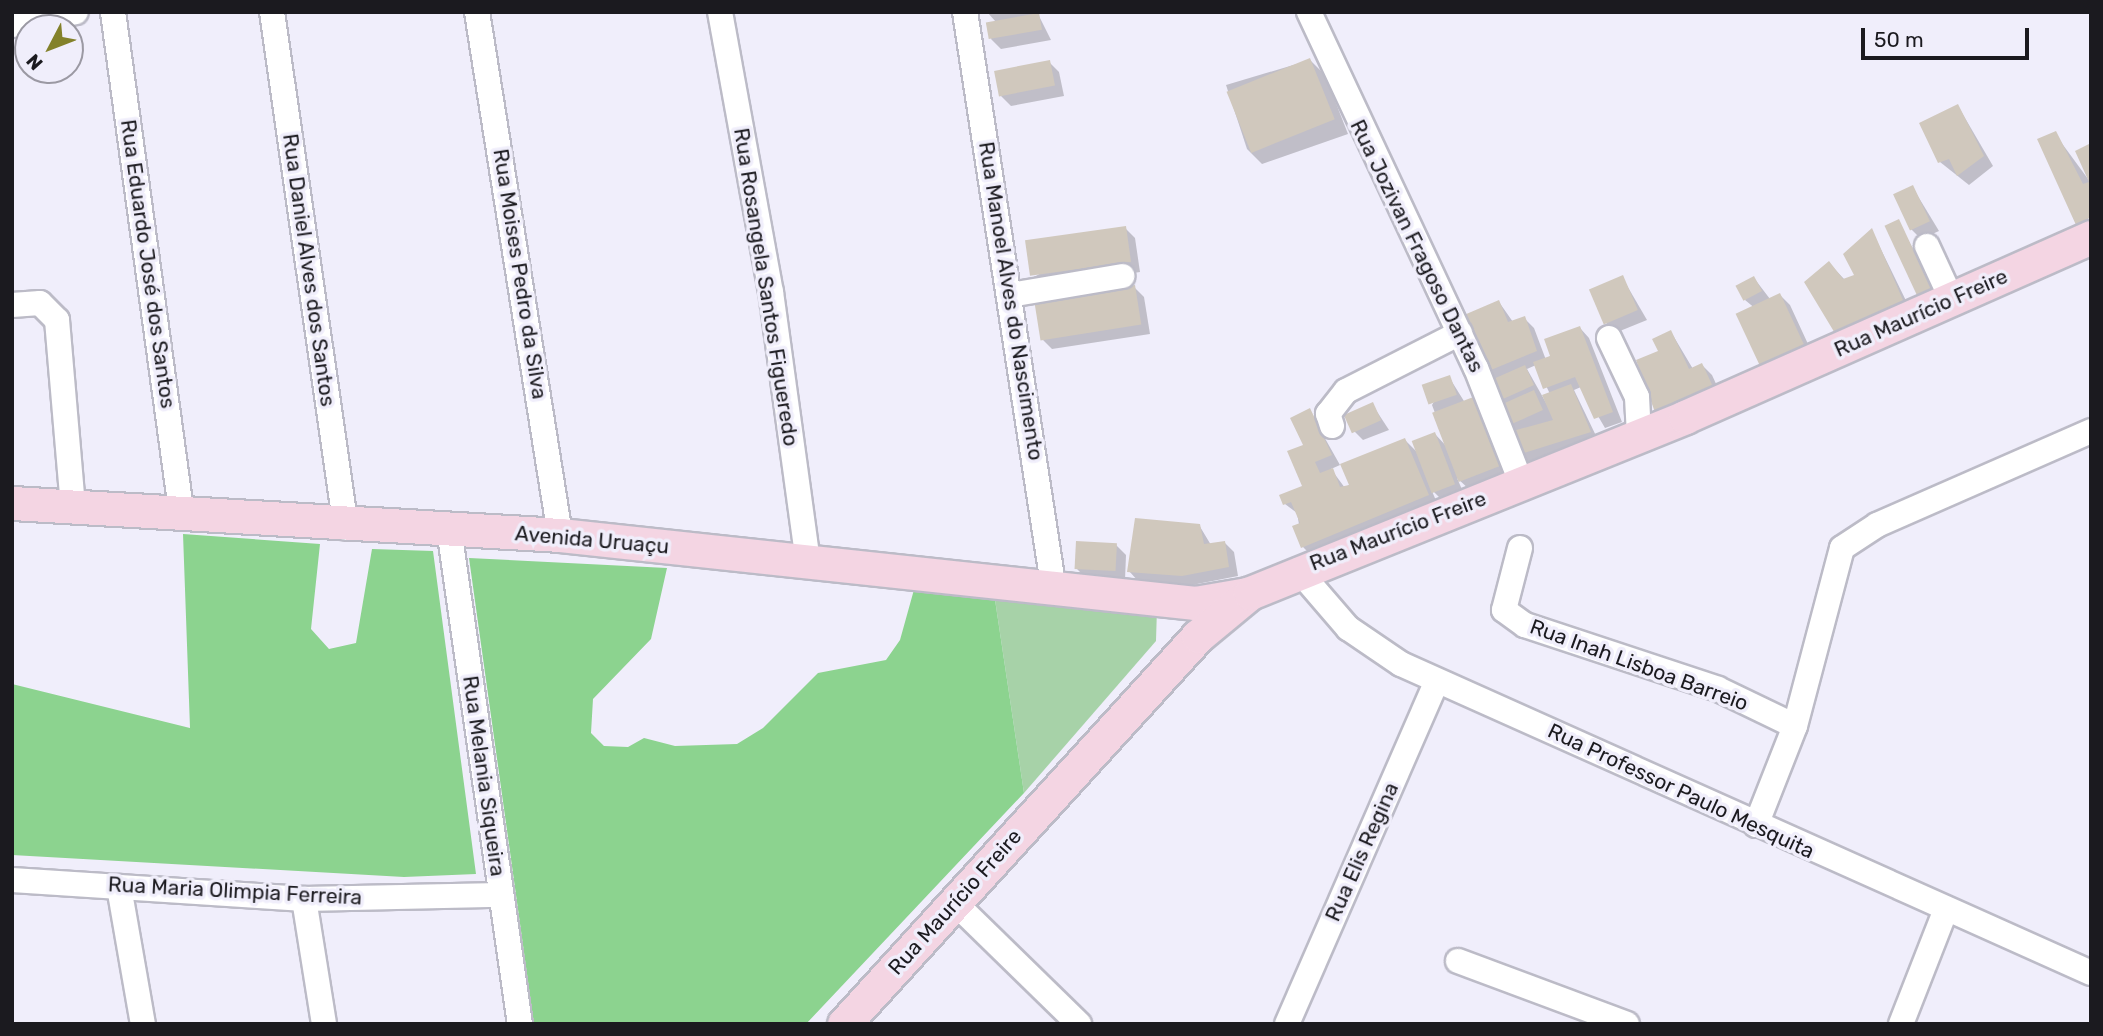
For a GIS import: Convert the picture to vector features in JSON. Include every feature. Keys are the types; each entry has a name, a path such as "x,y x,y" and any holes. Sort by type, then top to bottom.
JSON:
{"street":[{"path":"12,25 76,12"},
{"name":"Rua Eduardo José dos Santos","path":"113,12 182,517"},
{"name":"Rua Daniel Alves dos Santos","path":"272,12 346,528"},
{"name":"Rua Moises Pedro da Silva","path":"477,12 560,536"},
{"name":"Rua Rosangela Santos Figueredo","path":"720,12 771,292 808,562"},
{"name":"Rua Manoel Alves do Nascimento","path":"965,12 1054,590"},
{"name":"Rua Jozivan Fragoso Dantas","path":"1310,12 1460,333 1521,482"},
{"name":"Rua Maurício Freire","path":"844,1024 1180,655 1250,593 1298,570 1639,435 2091,237"},
{"path":"1927,246 1952,300"},
{"path":"1010,295 1122,276"},
{"path":"12,305 40,303 57,320 73,505"},
{"path":"1332,426 1328,414 1346,391 1460,333"},
{"path":"1609,338 1637,397 1639,435"},
{"path":"1756,825 1795,726 1833,567 1847,542 2091,431"},
{"name":"Avenida Uruaçu","path":"12,503 73,505 182,517 346,528 449,529 560,536 1171,601 1250,593"},
{"name":"Rua Melania Siqueira","path":"449,529 520,1024"},
{"name":"Rua Inah Lisboa Barreio","path":"1520,548 1504,610 1525,625 1718,689 1795,726"},
{"name":"Rua Professor Paulo Mesquita","path":"1298,570 1348,628 1437,681 1945,912 2091,973"},
{"path":"1171,601 1183,612 1180,655"},
{"name":"Rua Elis Regina","path":"1287,1024 1437,681"},
{"name":"Rua Maria Olimpia Ferreira","path":"12,880 304,899 501,895"},
{"path":"119,887 143,1024"},
{"path":"304,899 324,1024"},
{"path":"954,902 1079,1024"},
{"path":"1901,1024 1945,912"},
{"path":"1458,961 1627,1024"}],"green space":[{"path":"183,534 320,544 311,629 329,649 356,643 372,549 433,551 476,874 404,877 12,855 12,684 190,728"},
{"path":"469,558 667,568 651,639 593,699 591,733 604,746 628,747 644,738 675,746 737,744 763,728 818,673 886,660 900,640 915,586 994,593 1024,793 806,1024 534,1024"},
{"path":"994,593 1157,608 1156,641 1024,793"}],"building":[{"path":"1039,13 1042,30 989,39 986,22"},
{"path":"1310,58 1335,119 1251,153 1227,92"},
{"path":"1050,60 1055,86 999,96 994,71"},
{"path":"1958,104 1984,156 1957,176 1949,159 1938,163 1919,123"},
{"path":"2056,131 2083,184 2089,182 2075,151 2091,143 2091,217 2076,225 2037,139"},
{"path":"1913,185 1930,221 1910,231 1893,194"},
{"path":"1899,219 1934,293 1919,300 1884,226"},
{"path":"1126,226 1131,262 1030,276 1025,240"},
{"path":"1872,228 1905,305 1836,335 1804,282 1829,261 1843,279 1854,275 1843,254"},
{"path":"1623,275 1638,310 1604,324 1589,289"},
{"path":"1754,276 1762,291 1743,301 1735,286"},
{"path":"1135,285 1141,325 1041,340 1034,301"},
{"path":"1780,293 1805,347 1761,368 1736,314"},
{"path":"1499,300 1508,322 1525,316 1537,351 1486,372 1464,315"},
{"path":"1580,326 1613,412 1594,419 1575,377 1543,389 1533,362 1550,356 1544,339"},
{"path":"1671,330 1689,369 1702,363 1714,389 1656,415 1636,360 1658,351 1652,339"},
{"path":"1525,365 1534,385 1498,401 1489,381"},
{"path":"1450,375 1457,395 1428,405 1422,385"},
{"path":"1571,384 1591,432 1518,455 1509,432 1553,420 1542,395"},
{"path":"1534,390 1543,410 1508,426 1499,405"},
{"path":"1476,396 1503,465 1459,482 1432,413"},
{"path":"1373,402 1381,420 1352,433 1344,415"},
{"path":"1310,408 1332,455 1315,462 1320,473 1333,468 1340,487 1349,485 1340,464 1405,438 1429,495 1301,548 1292,526 1300,523 1291,502 1283,505 1279,495 1302,486 1287,451 1303,445 1290,418"},
{"path":"1435,432 1455,484 1432,493 1412,441"},
{"path":"1135,518 1200,524 1204,544 1225,541 1229,567 1182,576 1127,572"},
{"path":"1076,541 1117,543 1115,571 1075,569"}]}
